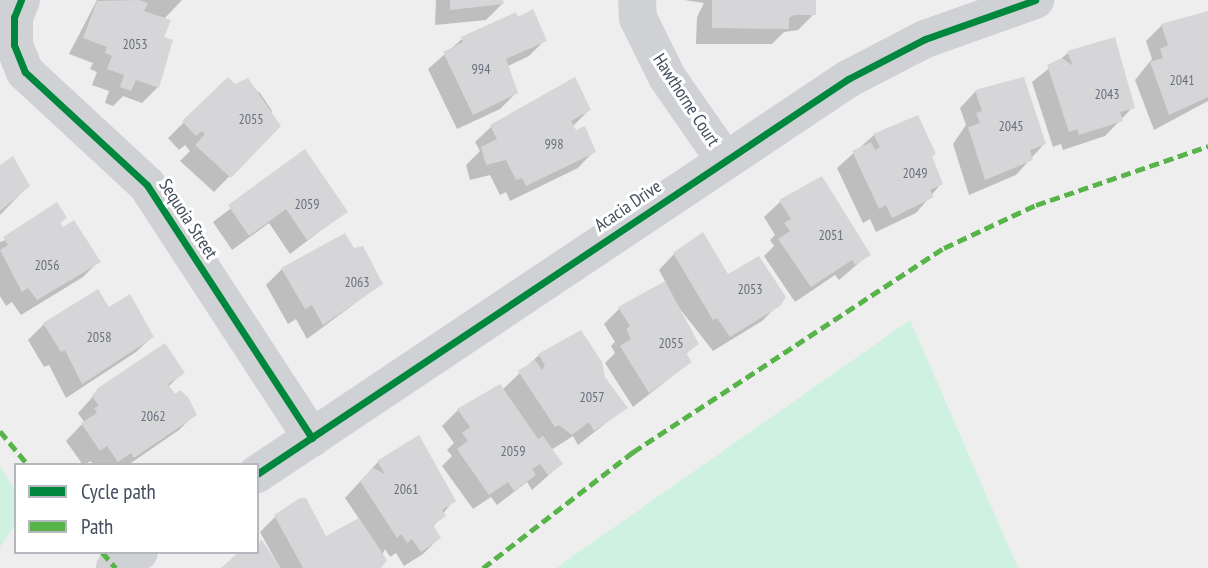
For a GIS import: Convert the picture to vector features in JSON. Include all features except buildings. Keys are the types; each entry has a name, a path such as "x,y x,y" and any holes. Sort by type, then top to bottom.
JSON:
{"street":[{"name":"Sequoia Street","path":"21,0 14,17 15,45 25,72 147,185 312,438"},
{"name":"Hawthorne Court","path":"637,0 638,18 667,77 724,159"},
{"name":"Acacia Drive","path":"259,473 724,159 848,79 925,39 1035,0"},
{"path":"115,568 136,554"}],"green space":[{"path":"910,320 1018,568 556,568"},
{"path":"0,466 14,489 14,527 0,547"}],"marked path":[{"path":"483,568 633,452 944,248 1036,205 1208,146"},
{"path":"0,431 26,463"},
{"path":"104,554 116,568"}],"cycle path":[{"path":"21,0 14,17 14,45 25,72 147,185 312,438"},
{"path":"259,473 848,79 925,39 1035,0"}]}
